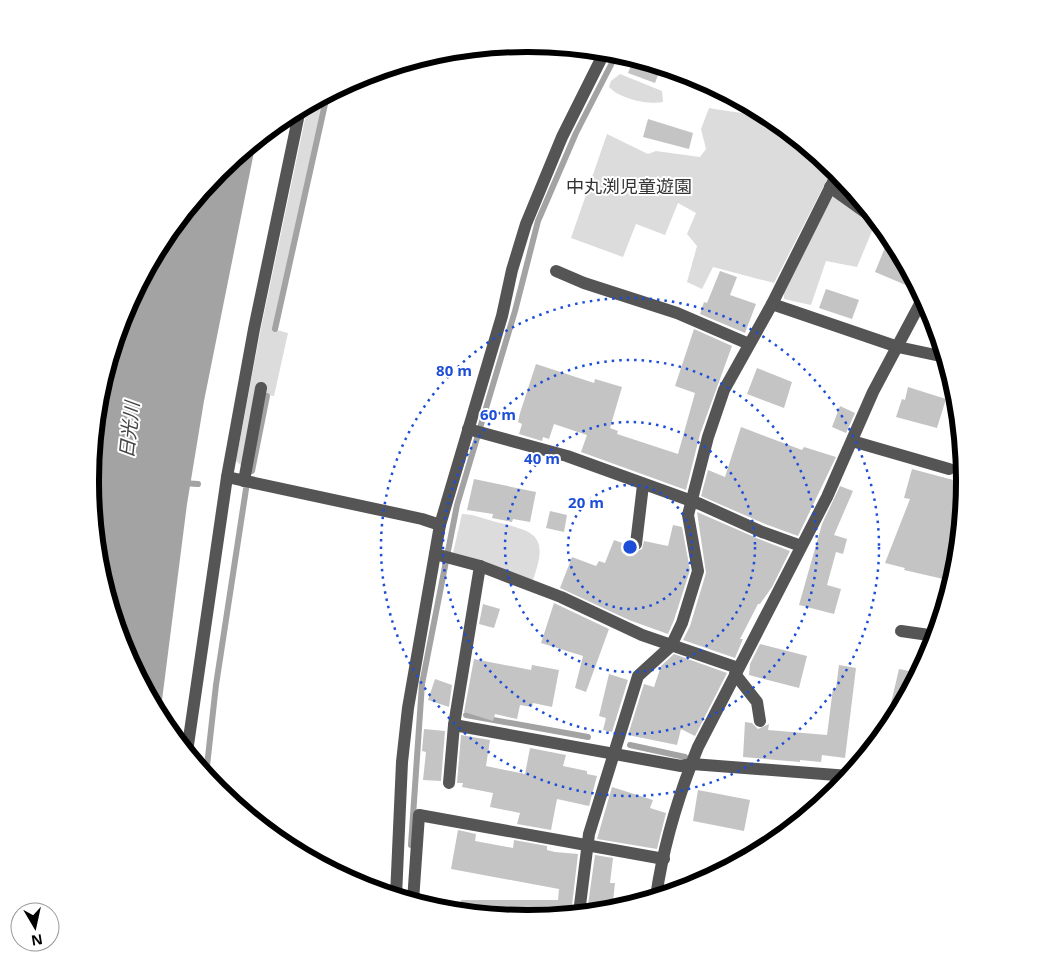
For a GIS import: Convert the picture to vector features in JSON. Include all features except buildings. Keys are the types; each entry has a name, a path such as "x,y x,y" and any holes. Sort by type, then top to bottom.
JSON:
{"street":[{"path":"396,889 402,762 408,708 442,556 440,525 476,431 512,270 526,224 562,137 602,59"},
{"path":"188,742 227,477 254,329 298,120"},
{"path":"581,906 587,845 638,676 671,646 682,623 698,571 688,515 708,437 724,390 772,304 833,181"},
{"path":"830,187 857,207"},
{"path":"556,271 584,283 678,314 749,344"},
{"path":"772,304 898,347 938,355"},
{"path":"658,889 664,859 692,764 737,671 827,497 873,392 919,306"},
{"path":"244,481 261,388"},
{"path":"476,431 567,456 692,502 762,532 801,546"},
{"path":"852,441 949,469"},
{"path":"227,477 422,519 440,525"},
{"path":"636,544 644,485"},
{"path":"442,556 480,566 561,597 642,635 737,671 757,702 760,721"},
{"path":"448,783 454,725 480,566"},
{"path":"901,631 928,635"},
{"path":"454,725 682,766 692,764 839,775"},
{"path":"413,894 419,815 664,859"}],"green space":[{"path":"620,74 662,91 663,102 650,103 620,95 609,87 611,81"},
{"path":"322,106 273,329 288,333 274,396 255,393 242,466 236,461 260,333 306,115"},
{"name":"中丸渕児童遊園","path":"709,108 750,115 789,141 829,176 774,283 713,267 702,289 687,282 697,246 687,234 696,213 678,203 665,235 636,224 623,257 571,238 607,134 648,154 656,151 700,157 706,149 701,129"},
{"path":"833,196 867,219 873,228 857,267 826,261 811,305 784,299 784,289"},
{"path":"462,514 521,529 536,538 540,553 533,580 453,553"}],"water":[{"name":"日光川","path":"254,152 204,401 187,504 162,703 132,645 122,619 108,565 100,509 99,481 103,425 114,370 122,343 132,317 157,267 188,220 206,198"}],"waterway":[{"path":"411,845 422,684 457,505 515,311 538,221 576,133 613,61"},
{"path":"275,329 325,104"},
{"path":"252,471 267,396"},
{"path":"182,483 198,484"},
{"path":"207,765 216,685 246,489"},
{"path":"466,715 588,737"},
{"path":"630,745 685,757"}]}
